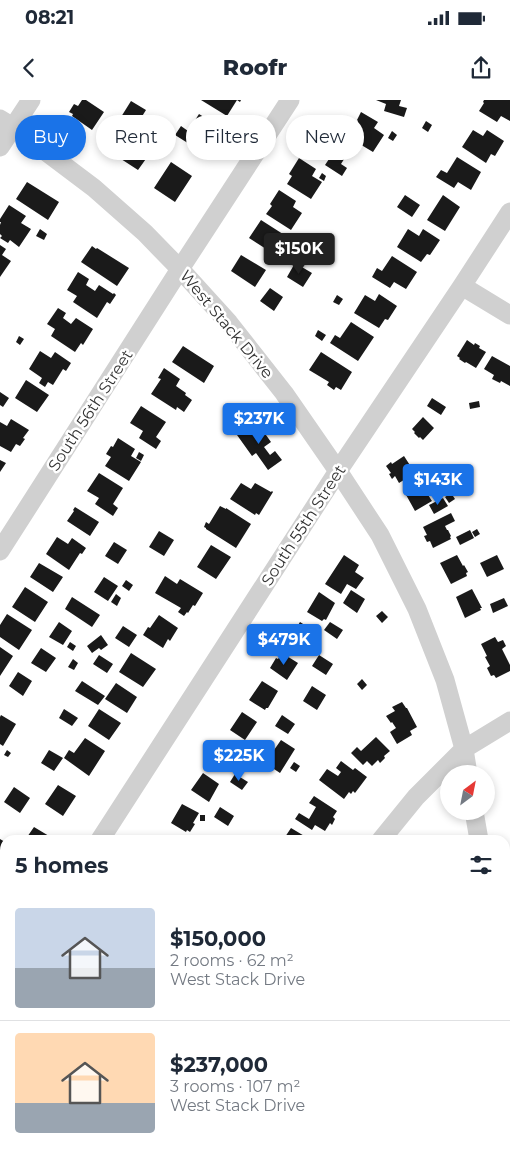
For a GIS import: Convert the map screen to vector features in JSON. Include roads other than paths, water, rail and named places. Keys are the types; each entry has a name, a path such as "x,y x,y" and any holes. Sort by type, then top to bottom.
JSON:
{"street":[{"path":"0,147 6,123 31,100"},
{"name":"South 56th Street","path":"0,551 290,100"},
{"name":"West Stack Drive","path":"6,123 94,188 145,233 228,323 284,393 380,534 418,609 445,680 467,765"},
{"name":"South 55th Street","path":"103,835 338,471 510,212"},
{"path":"462,286 510,315"},
{"path":"385,835 416,797 464,749 510,721"},
{"path":"476,820 478,835"}]}
